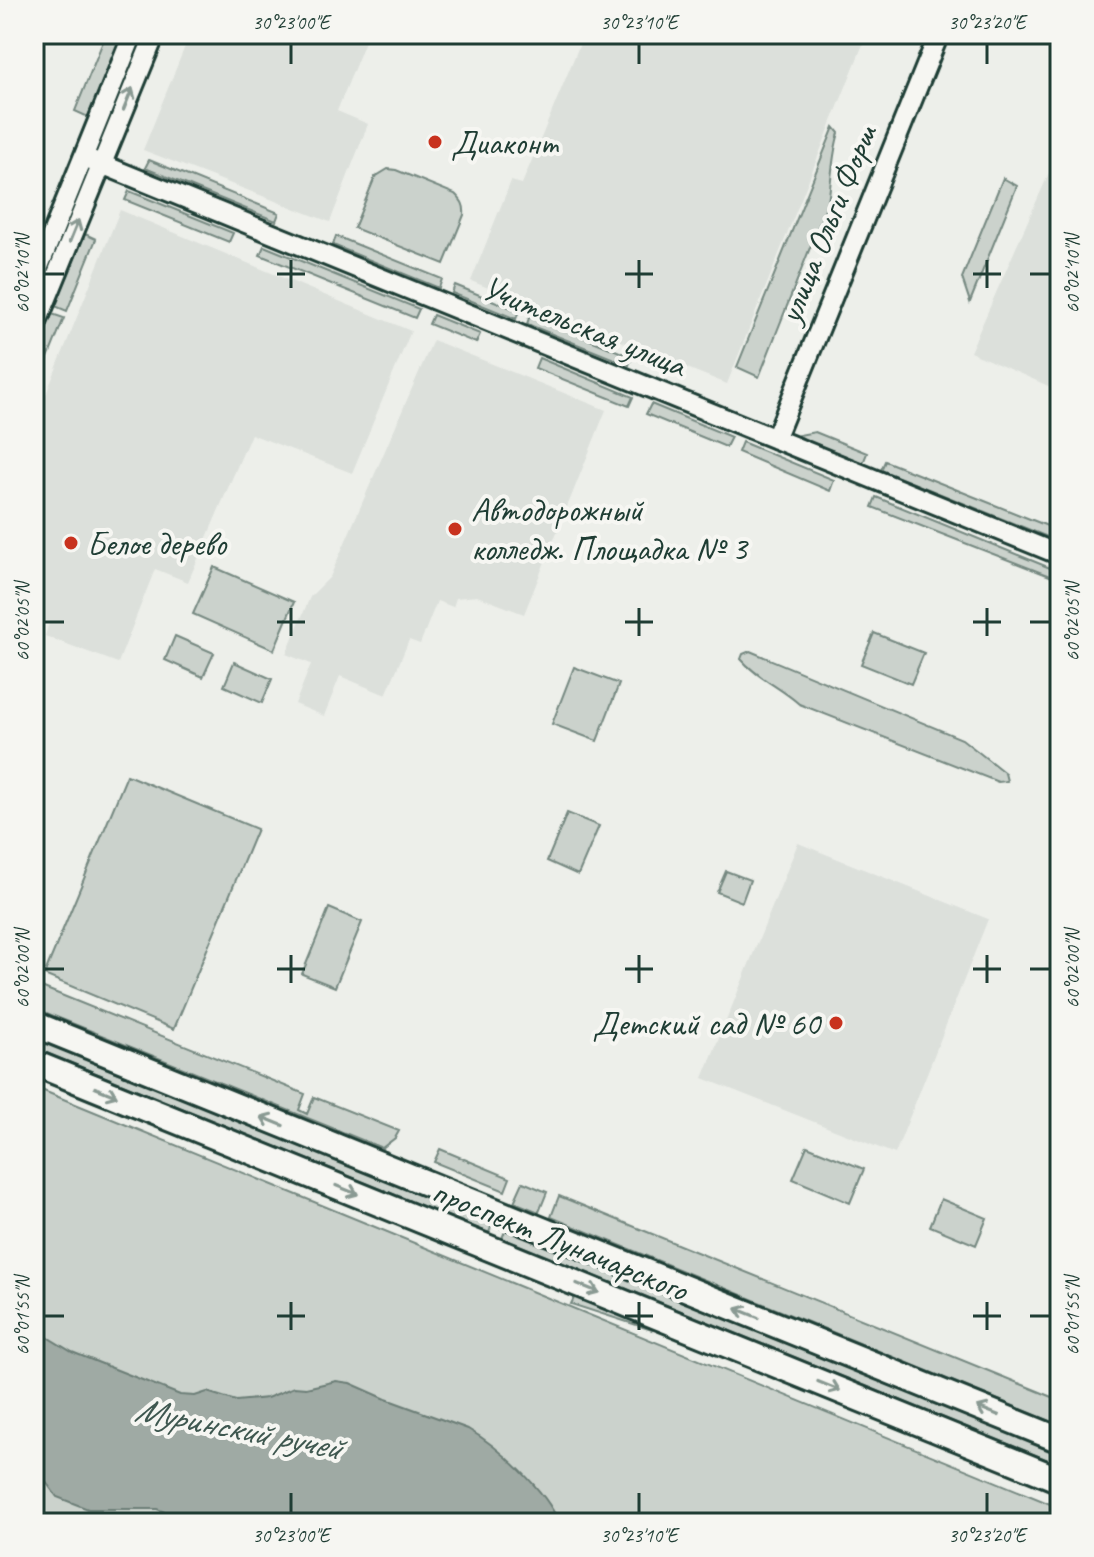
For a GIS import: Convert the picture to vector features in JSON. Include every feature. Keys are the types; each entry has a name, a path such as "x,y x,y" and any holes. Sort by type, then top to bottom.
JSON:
{"main road":[{"name":"проспект Луначарского","path":"34,1024 1060,1440"},
{"name":"проспект Луначарского","path":"34,1063 1060,1480"}],"street":[{"path":"34,279 133,34"},
{"path":"34,330 155,34"},
{"name":"улица Ольги Форш","path":"775,439 939,34"},
{"name":"Учительская улица","path":"84,157 1060,555"}],"shaded area":[{"path":"106,34 122,34 88,117 75,111"},
{"path":"190,34 368,34 337,111 368,124 330,222 143,150"},
{"path":"584,34 867,34 727,384 471,281 511,181 522,184"},
{"path":"834,127 839,133 828,202 759,377 737,367"},
{"path":"1056,157 1060,159 1060,391 970,352"},
{"path":"149,160 279,213 276,221 145,168"},
{"path":"388,169 455,194 461,201 464,215 444,264 354,228 375,177"},
{"path":"1003,178 1017,186 970,302 962,278"},
{"path":"129,191 233,233 229,242 125,200"},
{"path":"120,210 411,331 352,473 251,434 188,582 155,569 118,663 45,636 49,623 34,617 34,424"},
{"path":"85,234 96,239 67,311 55,306"},
{"path":"336,236 442,279 439,288 333,245"},
{"path":"264,246 419,309 415,318 260,255"},
{"path":"455,285 519,311 516,319 452,293"},
{"path":"52,314 64,318 34,393 34,359"},
{"path":"433,315 480,334 476,343 429,324"},
{"path":"530,315 632,357 629,365 527,324"},
{"name":"Автодорожный колледж. Площадка № 3","path":"433,340 606,410 524,614 477,596 456,598 453,607 437,601 420,644 409,640 386,695 340,676 324,716 295,704 311,664 286,654 310,597 330,577"},
{"path":"539,358 633,397 629,406 535,368"},
{"path":"651,404 731,437 726,447 646,414"},
{"path":"815,432 867,453 863,463 799,435"},
{"path":"742,442 834,480 830,491 738,452"},
{"path":"885,461 1060,531 1060,542 881,470"},
{"path":"876,497 1060,572 1060,580 872,507"},
{"path":"214,567 294,602 274,650 193,614"},
{"path":"874,633 924,653 911,684 861,664"},
{"path":"175,636 214,653 203,677 165,660"},
{"path":"750,651 962,739 1005,773 1007,781 998,782 799,704 741,659 743,654"},
{"path":"234,662 272,679 262,703 224,686"},
{"path":"574,667 619,684 597,741 552,724"},
{"path":"127,775 257,829 174,1029 44,975"},
{"path":"567,813 599,826 578,875 547,861"},
{"name":"Детский сад № 60","path":"798,843 988,919 895,1154 703,1078"},
{"path":"726,871 750,880 742,902 717,892"},
{"path":"329,908 362,922 335,987 302,974"},
{"path":"34,984 305,1094 299,1110 307,1114 314,1097 399,1131 382,1148 34,1008"},
{"path":"34,1037 492,1224 489,1233 34,1048"},
{"path":"34,1087 1060,1508 1060,1523 34,1523"},
{"path":"807,1146 864,1169 850,1203 793,1179"},
{"path":"440,1149 510,1178 505,1191 434,1162"},
{"path":"523,1182 547,1192 539,1212 514,1202"},
{"path":"559,1196 1060,1400 1060,1425 551,1217"},
{"path":"941,1199 987,1218 976,1245 930,1226"},
{"path":"506,1229 1060,1454 1060,1465 502,1238"},
{"path":"575,1296 653,1327 652,1330 571,1304"}],"water":[{"name":"Муринский ручей","path":"34,1329 72,1352 180,1395 195,1396 207,1392 236,1401 267,1398 294,1387 306,1388 336,1381 350,1383 468,1429 480,1437 533,1484 559,1523 193,1523 157,1509 88,1509 57,1497 34,1466"}],"place":[{"name":"Диаконт","path":"435,142"},
{"name":"Автодорожный колледж. Площадка № 3","path":"455,529"},
{"name":"Белое дерево","path":"71,543"},
{"name":"Детский сад № 60","path":"836,1023"}]}
